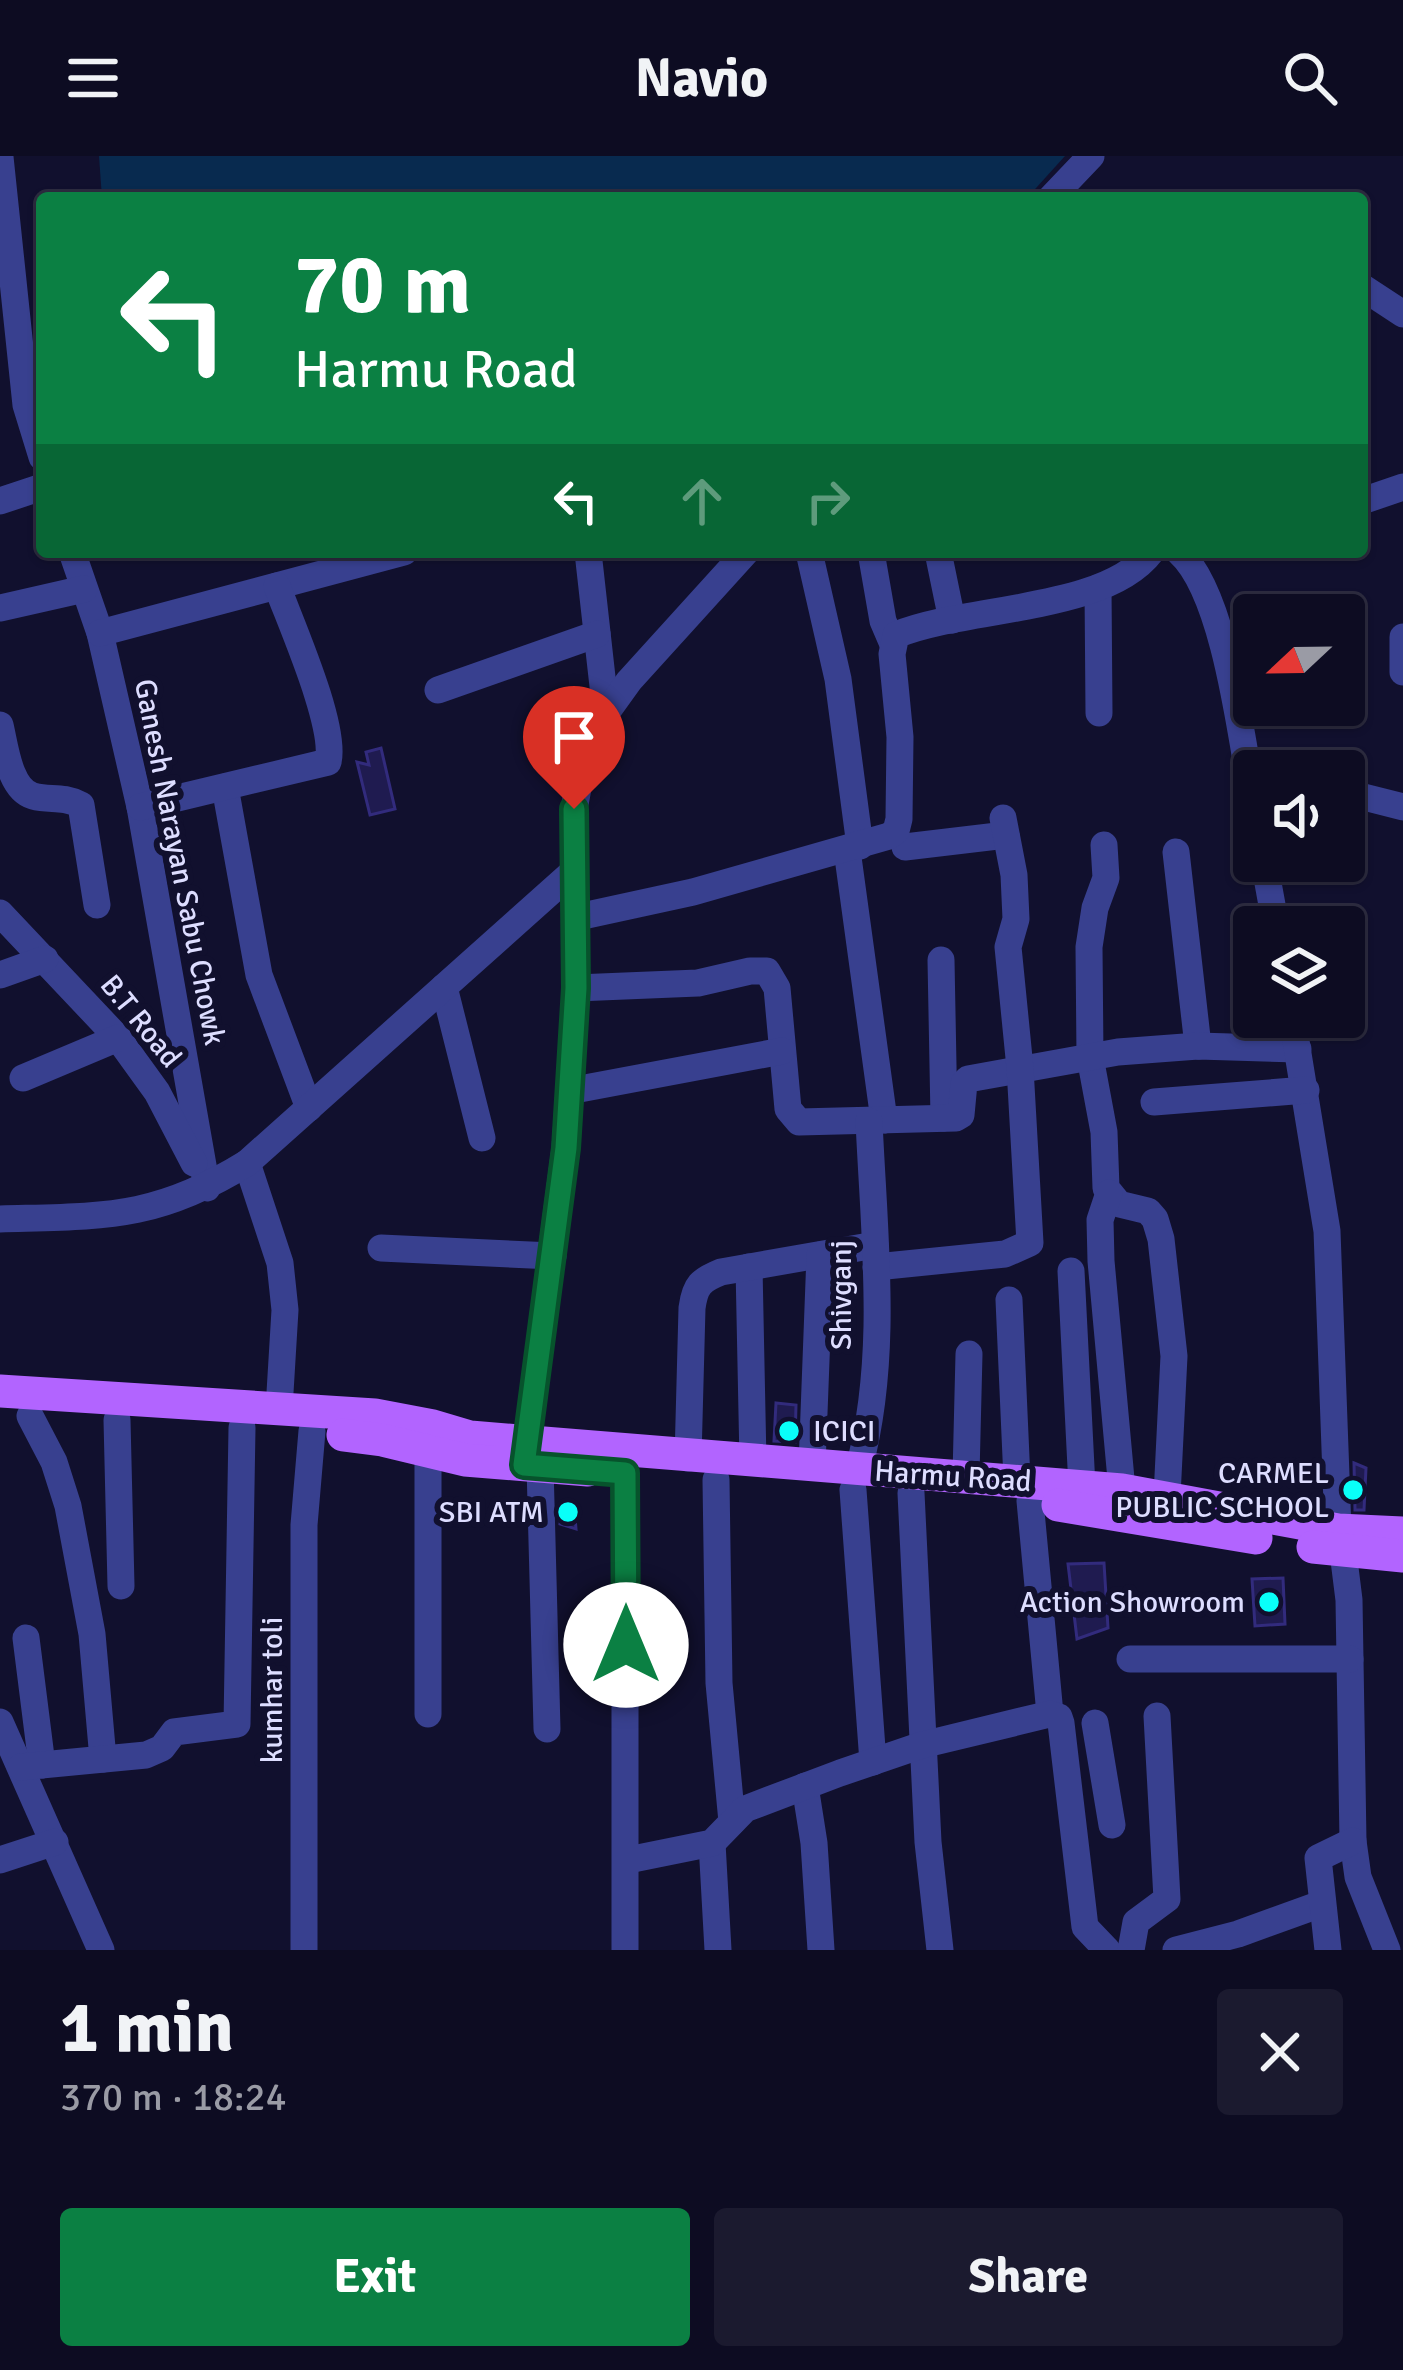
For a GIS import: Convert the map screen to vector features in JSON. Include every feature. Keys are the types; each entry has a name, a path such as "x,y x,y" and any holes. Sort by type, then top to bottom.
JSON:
{"main road":[{"name":"Harmu Road","path":"0,1391 375,1415 470,1437 530,1457 625,1473 716,1480 966,1475 1024,1490 1340,1541 1403,1533"},
{"name":"Harmu Road","path":"15,1415 312,1430 382,1440 428,1453 688,1458 812,1466 911,1493 1082,1486 1122,1490 1167,1496 1403,1556"}],"street":[{"path":"1066,191 1091,156"},
{"path":"0,157 13,409 36,447"},
{"path":"1368,291 1403,314"},
{"path":"1368,499 1403,487"},
{"path":"0,501 36,489"},
{"name":"Ganesh Narayan Sabu Chowk","path":"74,558 100,633 140,807 207,1188"},
{"path":"100,633 382,558"},
{"path":"589,558 606,713"},
{"path":"547,1729 530,1457 576,988 574,809 583,763 606,713 650,654 740,558"},
{"name":"Shivganj","path":"809,558 838,679 877,1120 878,1322 872,1408 856,1479 873,1762"},
{"path":"578,917 693,892 853,848 896,831 900,737 892,642 872,558"},
{"path":"939,558 952,620"},
{"path":"892,642 907,630 1098,587 1132,573 1146,558"},
{"path":"1192,558 1216,621 1244,750"},
{"path":"140,807 328,762 332,748 277,586"},
{"path":"1098,587 1100,713"},
{"path":"0,608 84,589"},
{"path":"439,690 597,634"},
{"path":"1403,637 1403,672"},
{"path":"0,725 11,768 25,791 34,796 62,796 81,805 97,905"},
{"path":"225,788 259,975 309,1108"},
{"path":"1365,797 1403,807"},
{"path":"688,1458 696,1287 721,1272 820,1255 1005,1254 1030,1243 1009,957 1016,919 1005,826 905,847"},
{"path":"1104,845 1108,867 1089,947 1090,1057 1104,1132 1103,1178 1119,1204 1148,1211 1161,1239 1174,1355 1167,1496"},
{"path":"1176,852 1198,1046"},
{"path":"0,1219 116,1216 155,1208 207,1188 247,1163 575,870"},
{"name":"B.T Road","path":"0,913 118,1038 157,1092 207,1188"},
{"path":"0,975 45,959"},
{"path":"940,960 944,1118"},
{"path":"576,988 698,983 767,971 777,988 785,1097 792,1118 799,1123 961,1115 968,1078 1090,1057 1198,1046 1298,1049"},
{"path":"444,987 482,1138"},
{"path":"23,1078 118,1038"},
{"path":"1296,1038 1327,1231 1340,1541 1349,1600 1354,1841 1358,1877 1387,1950"},
{"path":"569,1091 782,1051"},
{"path":"1154,1102 1306,1090"},
{"path":"247,1163 280,1263 285,1310 279,1409"},
{"path":"1109,1193 1100,1220 1101,1261 1122,1490"},
{"path":"381,1248 553,1256"},
{"path":"812,1466 820,1255"},
{"path":"749,1267 753,1462"},
{"path":"1072,1271 1082,1486"},
{"path":"1009,1300 1024,1490 1050,1714"},
{"path":"966,1475 969,1354"},
{"path":"15,1415 54,1462 68,1506 92,1634 103,1759"},
{"path":"117,1420 121,1586"},
{"path":"31,1766 156,1752 168,1737 182,1730 237,1724 242,1428"},
{"name":"kumhar toli","path":"304,1950 304,1525 312,1430"},
{"path":"428,1453 428,1714"},
{"path":"625,1473 625,1950"},
{"path":"716,1480 722,1833 718,1950"},
{"path":"911,1493 932,1904 940,1950"},
{"path":"26,1638 31,1766 55,1842 101,1950"},
{"path":"1130,1659 1350,1659"},
{"path":"628,1860 722,1833 745,1809 922,1745 1050,1714 1061,1723 1090,1947"},
{"path":"1131,1950 1136,1922 1167,1899 1157,1716"},
{"path":"0,1722 31,1766"},
{"path":"1095,1723 1112,1825"},
{"path":"805,1786 821,1950"},
{"path":"1072,1827 1161,1822"},
{"path":"1328,1950 1318,1858 1354,1841"},
{"path":"0,1860 55,1842"},
{"path":"1177,1950 1322,1904"}],"water":[{"path":"99,156 1065,156 1032,192 102,192"}],"building":[{"path":"381,748 395,809 370,815 357,762 369,765 366,752"},
{"path":"776,1403 796,1405 795,1442 774,1441"},
{"path":"1354,1463 1366,1468 1364,1510 1355,1510"},
{"name":"SBI ATM","path":"562,1505 574,1506 576,1529 560,1524"},
{"path":"1104,1563 1108,1628 1077,1639 1068,1564"},
{"name":"Action Showroom","path":"1283,1578 1285,1624 1255,1626 1252,1579"}],"place":[{"name":"ICICI","path":"789,1431"},
{"name":"CARMEL PUBLIC SCHOOL","path":"1353,1490"},
{"name":"SBI ATM","path":"568,1512"},
{"name":"Action Showroom","path":"1269,1602"}],"route":[{"path":"574,809 578,917 566,1148 524,1465 625,1473 626,1645"}]}
